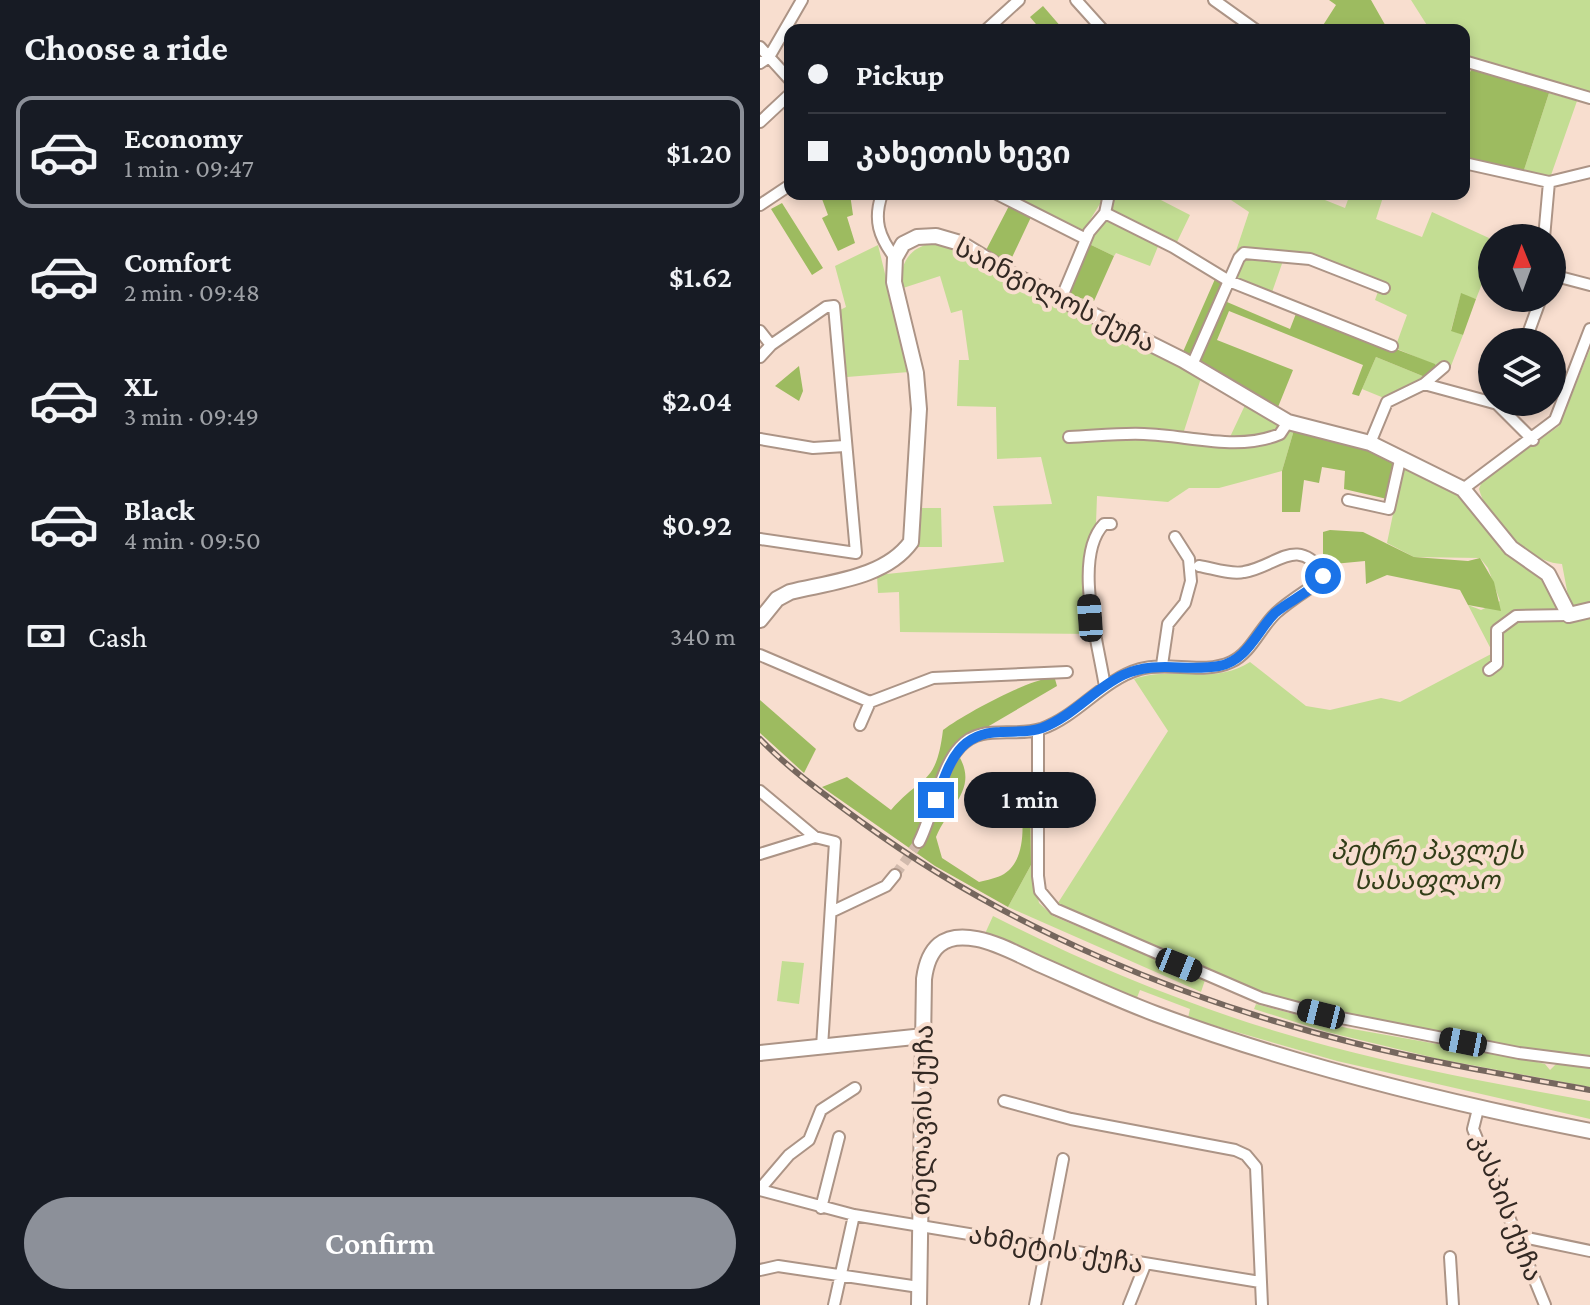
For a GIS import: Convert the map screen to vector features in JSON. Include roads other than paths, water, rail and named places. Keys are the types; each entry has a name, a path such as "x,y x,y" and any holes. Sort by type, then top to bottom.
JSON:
{"street":[{"path":"787,24 802,0"},
{"path":"993,24 1019,0"},
{"path":"1076,0 1098,24"},
{"path":"1214,0 1248,24"},
{"path":"764,60 784,28"},
{"path":"760,47 764,60 784,75"},
{"path":"1470,63 1590,98"},
{"path":"760,122 784,100"},
{"path":"1470,164 1549,182 1590,172"},
{"path":"1545,224 1549,182"},
{"path":"760,205 784,189"},
{"path":"760,620 777,599 790,592 885,566 900,557 911,542 919,409 916,373 894,282 895,258 881,240 878,227 881,200"},
{"path":"1009,200 1086,239"},
{"path":"1061,299 1086,239 1105,213 1108,200"},
{"path":"1105,213 1173,247 1229,281 1392,346"},
{"name":"საინგილოს ქუჩა","path":"895,258 903,244 917,237 936,236 960,243 1061,299 1192,365 1288,422 1370,443 1463,489 1511,548 1548,574 1569,615"},
{"path":"1192,365 1239,258 1251,251 1310,259 1384,288"},
{"path":"1566,279 1590,285"},
{"path":"760,357 771,345 826,307 834,306 856,553 760,539"},
{"path":"1463,489 1533,440 1555,420 1590,329"},
{"path":"760,331 771,345"},
{"path":"1370,443 1387,402 1424,384 1444,367"},
{"path":"1424,384 1478,399"},
{"path":"1508,416 1533,440"},
{"path":"1069,437 1146,434 1193,440 1256,439 1280,434 1288,422"},
{"path":"760,439 813,448 845,446"},
{"path":"1348,500 1389,509 1400,460"},
{"path":"1105,687 1089,598 1095,535 1104,524 1111,524"},
{"path":"1162,665 1168,624 1185,603 1191,581 1189,559 1175,537"},
{"path":"919,842 950,763 962,744 983,733 1038,730 1066,716 1125,674 1162,665 1202,667 1233,662 1276,613 1320,581 1324,573 1311,558 1298,553 1241,573 1199,566"},
{"path":"1489,670 1497,664 1497,630 1509,619 1569,615 1590,610"},
{"path":"760,655 870,702 933,678 1067,672"},
{"path":"860,725 870,702"},
{"path":"1038,730 1038,876 1040,891 1055,909 1179,965 1283,1005 1519,1053 1590,1062"},
{"path":"760,791 815,837 835,842 822,1047"},
{"path":"760,854 815,837"},
{"path":"831,912 886,886 895,875"},
{"name":"თელავის ქუჩა","path":"919,1305 927,960 941,941 976,939 1156,1014 1282,1056 1478,1109"},
{"path":"760,1053 924,1036"},
{"path":"760,1189 789,1155 809,1140 821,1110 848,1096 855,1088"},
{"path":"1004,1101 1071,1119 1212,1144 1246,1155 1256,1167 1262,1305"},
{"path":"1478,1109 1590,1131"},
{"name":"კასპის ქუჩა","path":"1478,1109 1473,1129 1545,1305"},
{"path":"821,1208 833,1148 839,1137"},
{"path":"1035,1305 1063,1159"},
{"name":"ახმეტის ქუჩა","path":"760,1189 854,1215 1260,1282"},
{"path":"834,1305 854,1215"},
{"path":"1518,1236 1590,1251"},
{"path":"1450,1257 1453,1305"},
{"path":"1129,1305 1145,1265"},
{"path":"760,1270 778,1266 919,1287"}],"tunnel":[{"path":"895,875 919,842"}],"railway":[{"path":"760,739 823,793 919,861 977,896 1100,957 1163,983 1293,1027 1416,1057 1590,1090"}],"park label":[{"name":"პეტრე პავლეს სასაფლაო","path":"1427,865"}]}
